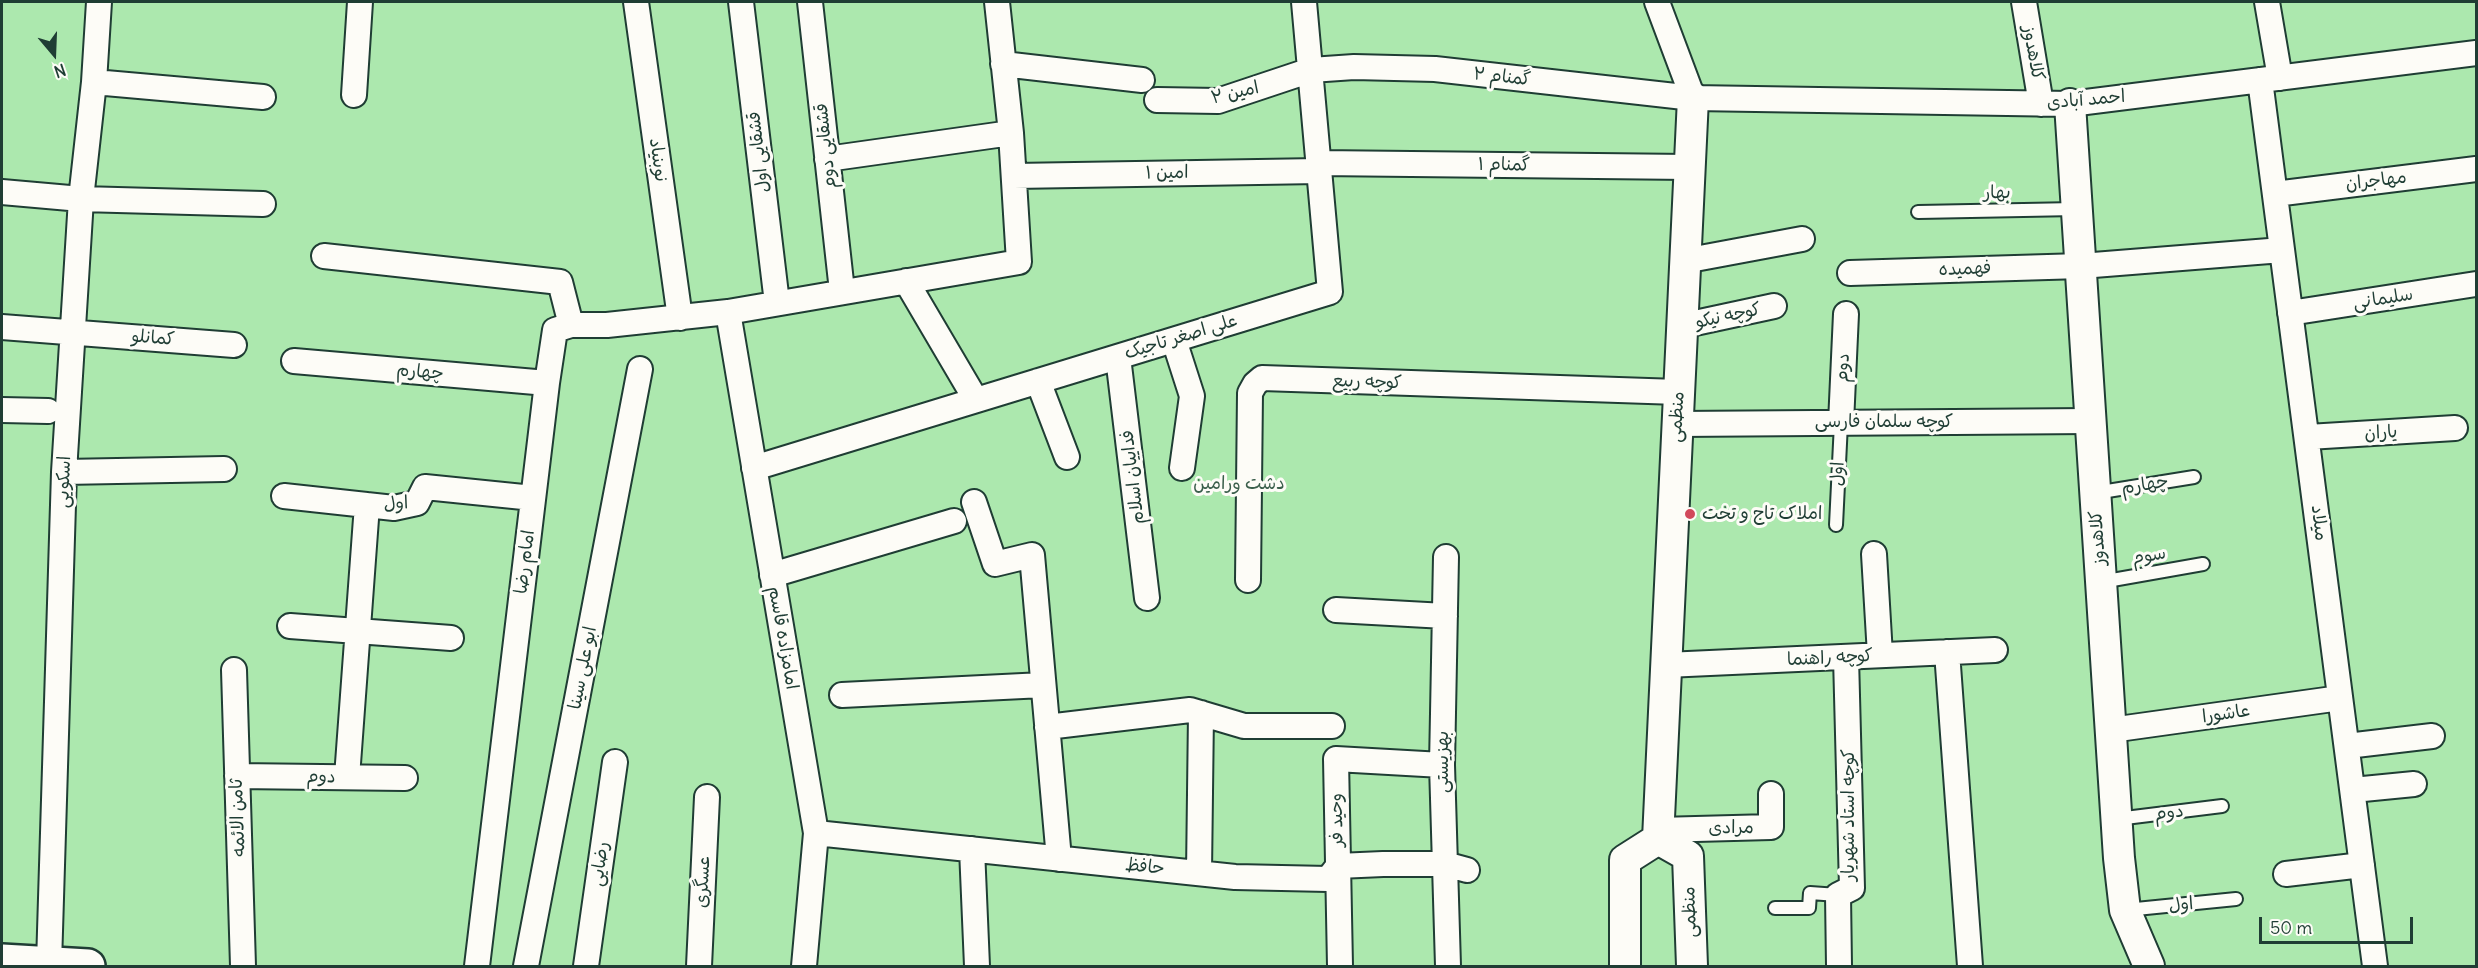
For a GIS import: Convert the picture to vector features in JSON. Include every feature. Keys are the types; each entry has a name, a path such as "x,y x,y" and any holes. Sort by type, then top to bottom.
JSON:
{"main road":[{"path":"2,961 88,966"}],"street":[{"name":"اسکویی","path":"49,964 64,472 81,199 94,82 99,2"},
{"path":"354,95 360,2"},
{"name":"نوبنیاد","path":"636,2 680,318"},
{"name":"قشقایی اول","path":"741,2 777,303"},
{"name":"قشقایی دوم","path":"816,2 828,159 842,291"},
{"path":"324,256 560,282 571,325 607,325 728,312 1019,262 1011,133 997,2"},
{"name":"علی اصغر تاجیک","path":"754,468 1330,292 1304,2"},
{"name":"منظمی","path":"1657,2 1693,98 1658,834 1688,856 1692,966"},
{"name":"کلاهدوز","path":"2024,2 2056,104 2077,209 2116,819 2125,910 2149,966"},
{"name":"میلاد","path":"2267,2 2275,194 2375,966"},
{"name":"احمد آبادی","path":"1693,98 2056,104 2476,54"},
{"path":"1003,64 1142,80"},
{"name":"گمنام ۲","path":"1311,70 1354,67 1435,69 1693,98"},
{"name":"امین ۲","path":"1157,99 1218,101 1311,70"},
{"path":"94,82 263,97"},
{"path":"828,159 1011,133"},
{"name":"گمنام ۱","path":"1319,167 1689,167"},
{"name":"امین ۱","path":"1014,176 1319,167"},
{"name":"مهاجران","path":"2275,194 2476,169"},
{"path":"2,192 81,199 263,204"},
{"path":"1684,261 1802,239"},
{"name":"فهمیده","path":"1850,273 2081,266 2282,250"},
{"path":"906,281 976,400"},
{"name":"سلیمانی","path":"2290,313 2476,284"},
{"name":"کوچه نیکو","path":"1681,326 1774,306"},
{"name":"امامزاده قاسم","path":"728,312 816,833 804,966"},
{"name":"دوم","path":"1840,423 1846,314"},
{"name":"امام رضا","path":"477,966 547,383 555,330 571,325"},
{"name":"کمانلو","path":"2,327 234,345"},
{"path":"1174,340 1192,396 1182,468"},
{"name":"فداییان اسلام","path":"1118,357 1147,598"},
{"name":"چهارم","path":"294,361 547,383"},
{"name":"ابو علی سینا","path":"526,966 639,369"},
{"name":"کوچه ربیع","path":"1248,580 1250,393 1262,378 1678,392"},
{"path":"1038,381 1067,457"},
{"path":"2,410 48,411"},
{"name":"کوچه سلمان فارسی","path":"1677,424 2091,421"},
{"name":"یاران","path":"2308,437 2455,428"},
{"path":"64,472 224,469"},
{"name":"اول","path":"284,496 394,508 417,503 425,487 533,498"},
{"path":"974,502 995,564 1032,555 1059,859"},
{"path":"347,777 367,505"},
{"path":"772,575 954,521"},
{"path":"1874,554 1880,655"},
{"name":"بهزیستی","path":"1446,557 1445,616 1432,765 1456,867 1448,966"},
{"path":"1336,610 1445,616"},
{"path":"290,626 450,638"},
{"name":"کوچه راهنما","path":"1665,665 1995,650"},
{"path":"1947,652 1970,966"},
{"name":"کوچه استاد شهریار","path":"1839,966 1838,895 1852,888 1846,657"},
{"name":"ثامن الائمه","path":"234,670 243,966"},
{"path":"842,695 1043,685"},
{"name":"عاشورا","path":"2111,730 2340,698"},
{"path":"1047,728 1190,710 1244,726 1332,726"},
{"path":"1199,873 1201,713"},
{"path":"2347,746 2432,736"},
{"name":"وحید فر","path":"1340,966 1336,759 1432,765"},
{"name":"رضایی","path":"586,966 615,762"},
{"name":"دوم","path":"237,776 405,778"},
{"path":"2353,790 2414,784"},
{"name":"مرادی","path":"1658,834 1771,827 1771,794"},
{"name":"عسگری","path":"699,966 707,797"},
{"name":"حافظ","path":"816,833 1234,877 1328,879 1338,866 1383,864 1456,867"},
{"path":"1625,966 1625,860 1658,834"},
{"path":"972,849 977,966"},
{"path":"2286,874 2362,865"}],"lane":[{"name":"بهار","path":"1918,212 2077,209"},
{"name":"اول","path":"1836,525 1840,423"},
{"name":"چهارم","path":"2096,493 2194,477"},
{"name":"سوم","path":"2101,582 2202,564"},
{"name":"دوم","path":"2116,819 2222,806"},
{"path":"1775,908 1809,908 1810,893 1838,895"},
{"name":"اول","path":"2125,910 2236,899"}],"green space":[{"name":"دشت ورامین","path":"2,2 2476,2 2476,966 2,966"}],"place":[{"name":"املاک تاج و تخت","path":"1690,514"}]}
